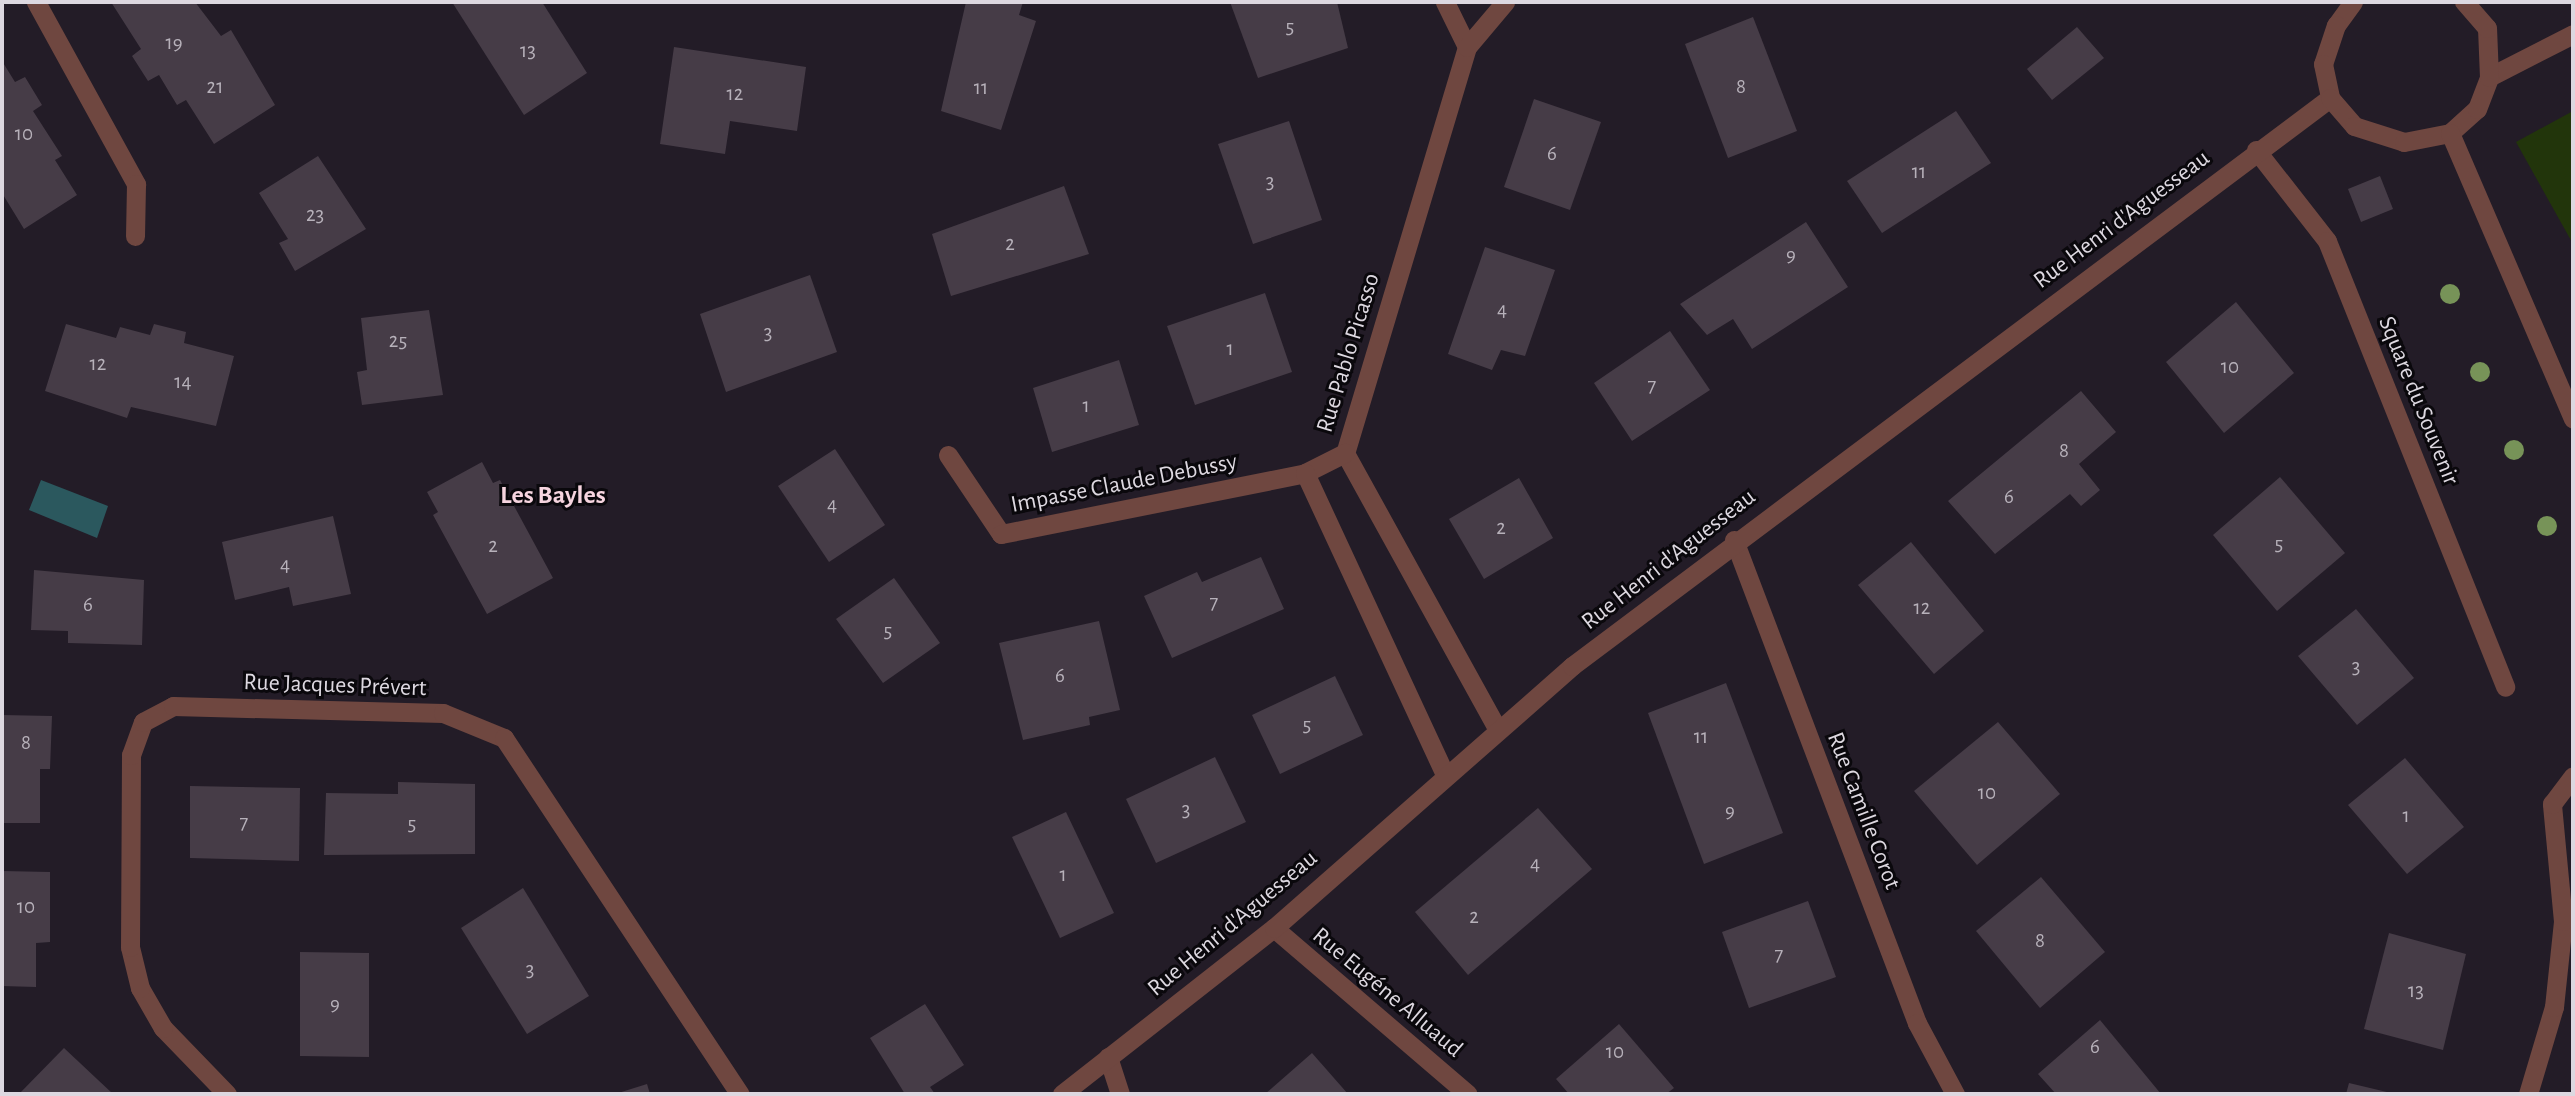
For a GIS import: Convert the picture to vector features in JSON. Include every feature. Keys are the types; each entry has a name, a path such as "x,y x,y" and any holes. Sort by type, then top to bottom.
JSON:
{"street":[{"path":"36,2 136,184 135,236"},
{"path":"1445,2 1467,47"},
{"name":"Rue Pablo Picasso","path":"1496,727 1345,453 1467,47 1505,2"},
{"path":"2353,2 2336,25 2323,64 2330,98 2354,126 2381,138 2404,142 2450,133 2477,109 2489,77 2487,28 2464,2"},
{"path":"2489,77 2573,34"},
{"name":"Rue Henri d'Aguesseau","path":"1062,1094 1274,928 1496,727 1734,540 2256,150 2330,98"},
{"path":"2450,133 2573,419"},
{"name":"Square du Souvenir","path":"2256,150 2327,241 2505,687"},
{"name":"Impasse Claude Debussy","path":"948,455 1001,534 1304,473 1345,453"},
{"path":"1304,473 1444,773"},
{"name":"Rue Camille Corot","path":"1734,540 1916,1023 1955,1094"},
{"name":"Rue Jacques Prévert","path":"227,1094 163,1028 139,988 130,947 131,755 143,722 173,706 443,713 504,738 740,1094"},
{"path":"2528,1094 2554,1007 2568,913 2552,804 2573,776"},
{"name":"Rue Eugéne Alluaud","path":"1274,928 1468,1094"},
{"path":"1108,1057 1120,1094"}],"green space":[{"path":"2573,111 2573,244 2516,142"}],"water":[{"path":"41,480 108,506 97,538 29,510"}],"building":[{"path":"111,2 195,2 221,36 231,30 275,105 214,144 186,100 177,105 159,75 148,81 132,56 141,49"},
{"path":"452,2 542,2 587,73 524,115"},
{"path":"966,2 1023,2 1019,15 1036,21 1001,130 941,111"},
{"path":"1230,2 1337,2 1348,48 1258,78"},
{"path":"1753,17 1797,131 1728,158 1685,44"},
{"path":"2077,27 2104,58 2052,100 2027,69"},
{"path":"674,47 806,67 797,131 730,121 725,154 660,144"},
{"path":"2,61 15,82 25,77 42,105 33,111 62,156 55,160 77,195 24,229 2,193"},
{"path":"1534,99 1601,122 1570,210 1504,187"},
{"path":"1956,111 1991,163 1882,233 1847,181"},
{"path":"1289,121 1322,220 1253,244 1218,144"},
{"path":"318,156 366,229 295,271 279,243 288,239 259,193"},
{"path":"2380,176 2393,209 2361,222 2348,189"},
{"path":"1064,186 1089,254 951,296 932,234"},
{"path":"1806,222 1848,287 1752,349 1733,319 1707,335 1680,304"},
{"path":"1485,247 1555,270 1525,356 1501,350 1492,370 1448,354"},
{"path":"810,275 837,352 726,392 700,314"},
{"path":"1265,293 1292,372 1195,405 1167,326"},
{"path":"2236,302 2294,373 2224,433 2166,362"},
{"path":"429,310 443,395 362,405 357,372 367,370 361,318"},
{"path":"66,324 116,338 120,327 150,335 154,324 186,332 184,343 234,356 216,426 131,407 127,418 45,391"},
{"path":"1670,331 1710,390 1632,441 1594,383"},
{"path":"1119,360 1139,425 1052,452 1033,388"},
{"path":"2081,391 2116,432 2079,464 2100,490 2081,506 2070,494 1995,554 1948,501"},
{"path":"835,449 885,525 829,562 778,486"},
{"path":"482,462 493,483 500,480 553,578 487,614 433,515 438,512 427,492"},
{"path":"2280,477 2345,553 2277,611 2213,535"},
{"path":"1519,478 1553,538 1484,579 1449,519"},
{"path":"333,516 351,594 293,606 289,587 235,600 222,542"},
{"path":"1911,542 1984,631 1934,674 1858,585"},
{"path":"1261,557 1284,609 1172,658 1144,596 1197,572 1202,582"},
{"path":"34,570 144,580 142,645 68,643 68,631 31,630"},
{"path":"894,578 940,643 883,683 836,619"},
{"path":"2356,609 2414,678 2357,725 2298,656"},
{"path":"1099,621 1120,710 1089,717 1090,725 1023,740 999,643"},
{"path":"1335,676 1363,735 1280,774 1252,715"},
{"path":"1726,683 1783,833 1704,864 1648,713"},
{"path":"2,715 52,716 50,769 40,769 40,823 2,823"},
{"path":"1998,722 2060,794 1977,865 1914,791"},
{"path":"1215,757 1246,822 1156,863 1126,799"},
{"path":"2405,758 2464,827 2407,874 2348,805"},
{"path":"398,782 475,784 475,854 324,855 326,793 398,794"},
{"path":"190,786 300,788 299,861 190,858"},
{"path":"1538,808 1592,869 1468,975 1415,912"},
{"path":"1066,812 1114,913 1060,938 1012,837"},
{"path":"2,871 50,872 50,942 36,943 36,987 2,986"},
{"path":"2041,877 2105,952 2040,1008 1976,931"},
{"path":"523,888 589,996 527,1034 461,928"},
{"path":"1808,901 1836,977 1749,1008 1722,932"},
{"path":"2389,933 2466,954 2443,1050 2364,1029"},
{"path":"300,952 369,953 369,1057 300,1056"},
{"path":"925,1004 964,1065 930,1087 935,1094 905,1094 870,1038"},
{"path":"2100,1020 2161,1094 2056,1094 2038,1074"},
{"path":"1619,1024 1674,1088 1666,1094 1569,1094 1556,1079"},
{"path":"64,1048 113,1094 19,1094"},
{"path":"1312,1053 1348,1094 1265,1094"},
{"path":"2349,1083 2391,1093 2391,1094 2346,1094"},
{"path":"647,1084 650,1094 615,1094"}],"district":[{"name":"Les Bayles","path":"553,496"}]}
